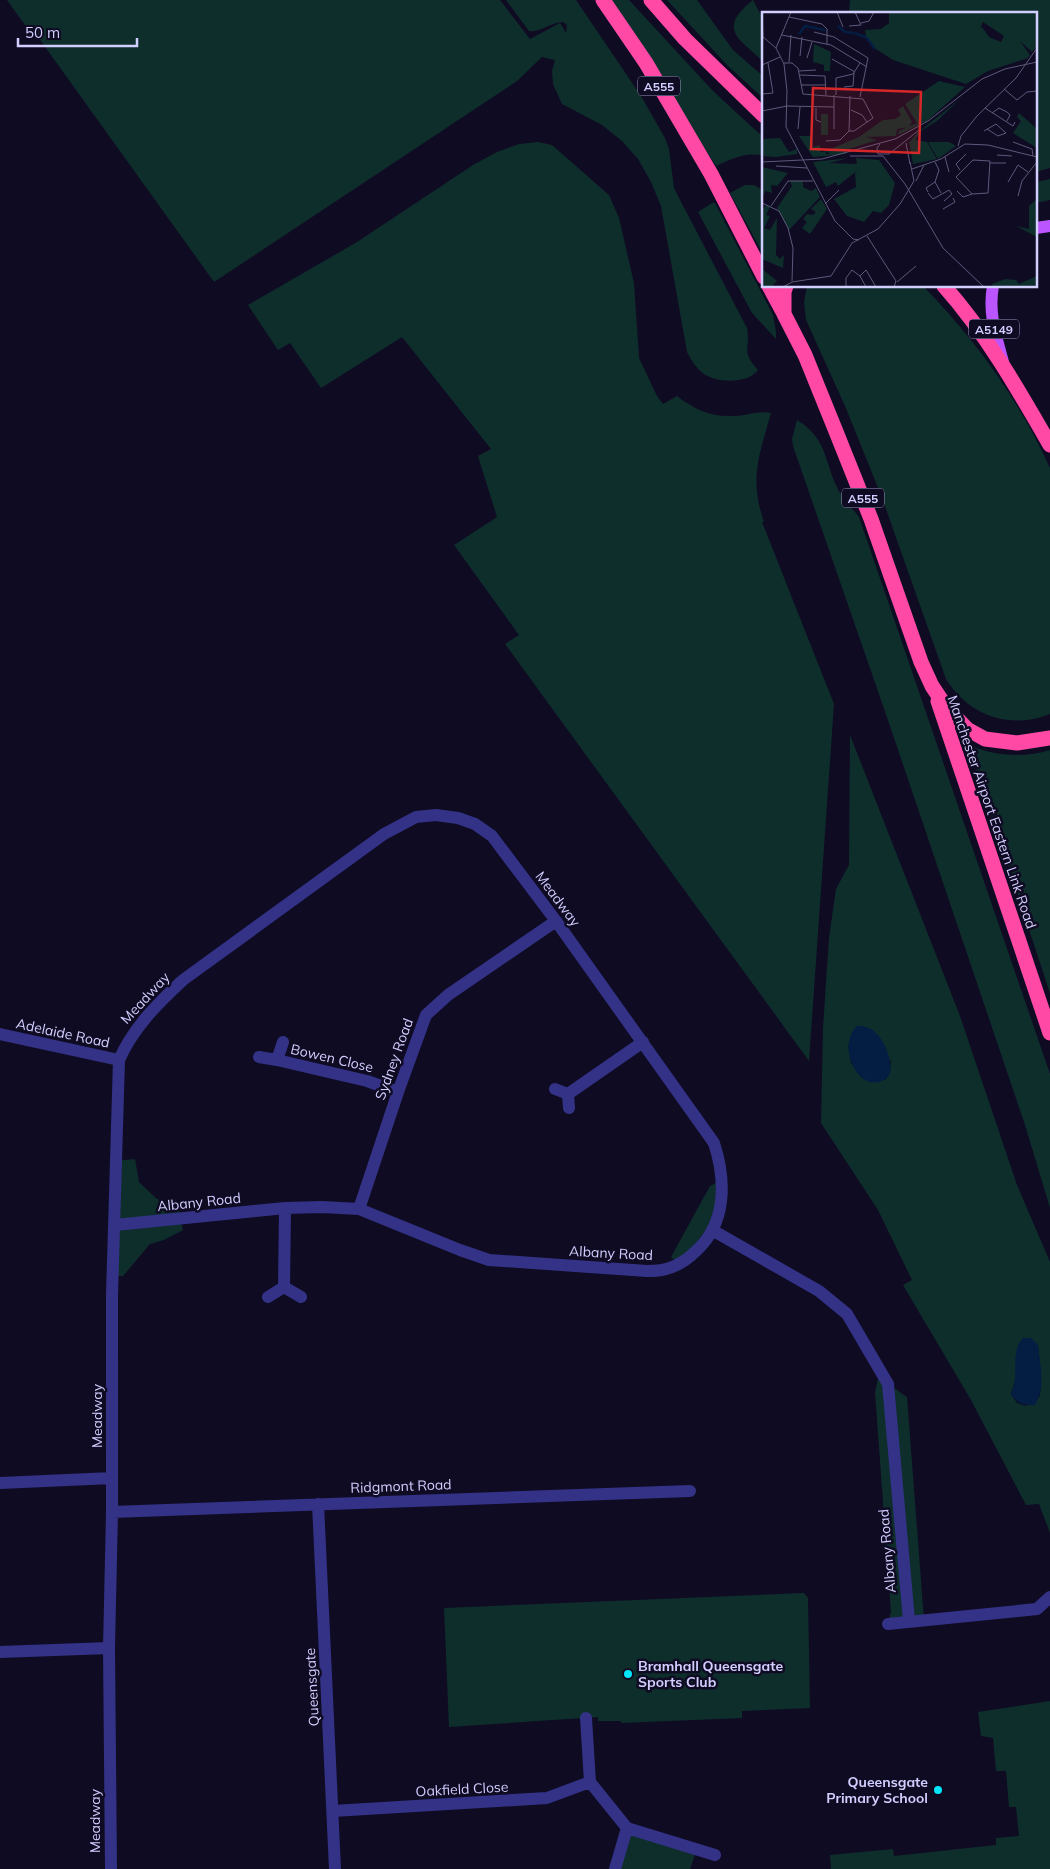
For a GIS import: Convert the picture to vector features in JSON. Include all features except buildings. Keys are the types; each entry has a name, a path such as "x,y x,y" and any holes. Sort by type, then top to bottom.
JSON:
{"highway":[{"name":"A555","path":"603,0 646,64 711,174 762,272"},
{"path":"651,0 685,39 762,114"},
{"name":"A555","path":"770,288 805,355 848,459 932,686 946,707 967,729 985,739 1017,743 1050,738"},
{"name":"A555","path":"784,314 785,288"},
{"path":"946,288 1006,370 1050,444"},
{"name":"Manchester Airport Eastern Link Road","path":"932,686 1050,1033"}],"main road":[{"name":"A5149","path":"993,288 990,301 992,320 1006,370"}],"street":[{"name":"Meadway","path":"111,1869 109,1648 112,1512 112,1295 119,1060 128,1040 159,1003 183,980 384,834 416,817 458,818 475,824 492,836 556,921 714,1143 719,1160 722,1198 720,1213 712,1230"},
{"name":"Sydney Road","path":"359,1209 426,1015 448,995 556,921"},
{"name":"Adelaide Road","path":"0,1034 119,1060"},
{"name":"Bowen Close","path":"284,1042 278,1060 367,1081 398,1092"},
{"path":"568,1094 643,1042"},
{"path":"259,1056 278,1060"},
{"path":"555,1089 568,1094"},
{"path":"568,1094 569,1108"},
{"path":"284,1287 285,1208"},
{"name":"Albany Road","path":"115,1225 285,1208 359,1209 460,1250 490,1260 647,1271 665,1270 679,1264 702,1246 712,1230 818,1292 847,1314 888,1384 909,1621"},
{"path":"268,1297 284,1287"},
{"path":"284,1287 301,1297"},
{"path":"0,1483 112,1478"},
{"name":"Ridgmont Road","path":"112,1512 690,1491"},
{"name":"Queensgate","path":"318,1504 335,1869"},
{"path":"888,1624 1037,1609 1050,1597"},
{"path":"0,1652 109,1648"},
{"path":"586,1718 590,1782 627,1828 715,1855"},
{"name":"Oakfield Close","path":"333,1811 547,1798 590,1782"},
{"path":"615,1869 627,1828"}],"green space":[{"path":"7,0 500,0 530,39 560,23 566,33 567,25 559,22 529,31 506,0 576,0 641,96 665,138 669,149 674,188 747,328 749,358 758,370 747,378 732,381 724,380 704,374 692,361 687,352 661,206 651,182 638,159 622,141 602,125 562,104 553,84 552,71 555,60 542,57 517,81 214,282 38,37 35,39"},
{"path":"609,0 629,0 713,91 762,136 762,156 745,155 716,166"},
{"path":"667,0 697,0 733,50 762,75 762,97 728,66"},
{"path":"753,0 762,17 762,60 735,33 736,19 742,10"},
{"path":"850,0 1050,0 1050,168 1038,171 1038,12 849,12"},
{"path":"538,142 552,145 609,195 619,218 634,283 639,358 657,396 663,404 677,396 709,414 732,416 761,412 771,413 757,467 757,492 764,522 762,522 834,704 809,1061 505,644 519,635 454,545 497,517 478,456 491,449 402,337 321,388 290,343 278,350 248,305 357,242 473,165 497,152 519,144"},
{"path":"1050,179 1050,200 1038,203 1038,182"},
{"path":"745,185 754,185 762,190 762,252 730,193"},
{"path":"715,203 773,315 776,339 752,313 698,212"},
{"path":"807,288 925,288 978,349 1024,418 1050,468 1050,714 1035,719 1020,720 1006,720 992,716 978,711 966,702 955,692 946,679 881,495 845,406 806,320 804,302"},
{"path":"797,420 816,437 821,445 836,485 844,499 859,517 1050,1074 1050,1208 1025,1125 793,446 792,439"},
{"path":"850,735 960,1016 1017,1185 1050,1262 1050,1533 1039,1504 1026,1505 971,1400 903,1285 912,1280 878,1210 821,1123 823,1028 829,938 836,889 849,865","holes":["848,1045 891,1061 890,1072 885,1080 862,1078 851,1063","1038,1345 1041,1380 1040,1396 1026,1406 1017,1403 1011,1394 1015,1381"]},
{"path":"971,746 990,752 1010,755 1040,753 1050,750 1050,993 969,749"},
{"path":"135,1159 139,1182 157,1199 179,1205 183,1230 164,1240 150,1244 123,1276 113,1276 116,1161"},
{"path":"722,1180 720,1213 679,1264 671,1257 710,1186"},
{"path":"880,1370 888,1384 907,1397 924,1620 888,1624 891,1612 875,1392"},
{"name":"Bramhall Queensgate Sports Club","path":"804,1593 808,1598 810,1708 742,1711 742,1718 622,1723 620,1721 598,1721 598,1717 449,1727 444,1608"},
{"path":"1050,1701 1050,1869 831,1869 830,1855 893,1849 894,1856 996,1845 996,1838 1019,1836 1016,1807 1009,1807 1006,1771 996,1771 993,1738 981,1736 978,1712"},
{"path":"627,1828 697,1849 690,1869 615,1869"}],"water":[{"path":"857,1026 873,1030 883,1042 890,1064 888,1076 884,1080 875,1082 866,1080 858,1074 853,1065 849,1055 849,1044 851,1034"},
{"path":"1023,1338 1031,1338 1038,1345 1041,1383 1035,1405 1021,1404 1011,1394 1015,1382 1016,1352"}],"place":[{"name":"Bramhall Queensgate Sports Club","path":"628,1674"},
{"name":"Queensgate Primary School","path":"938,1790"}]}
